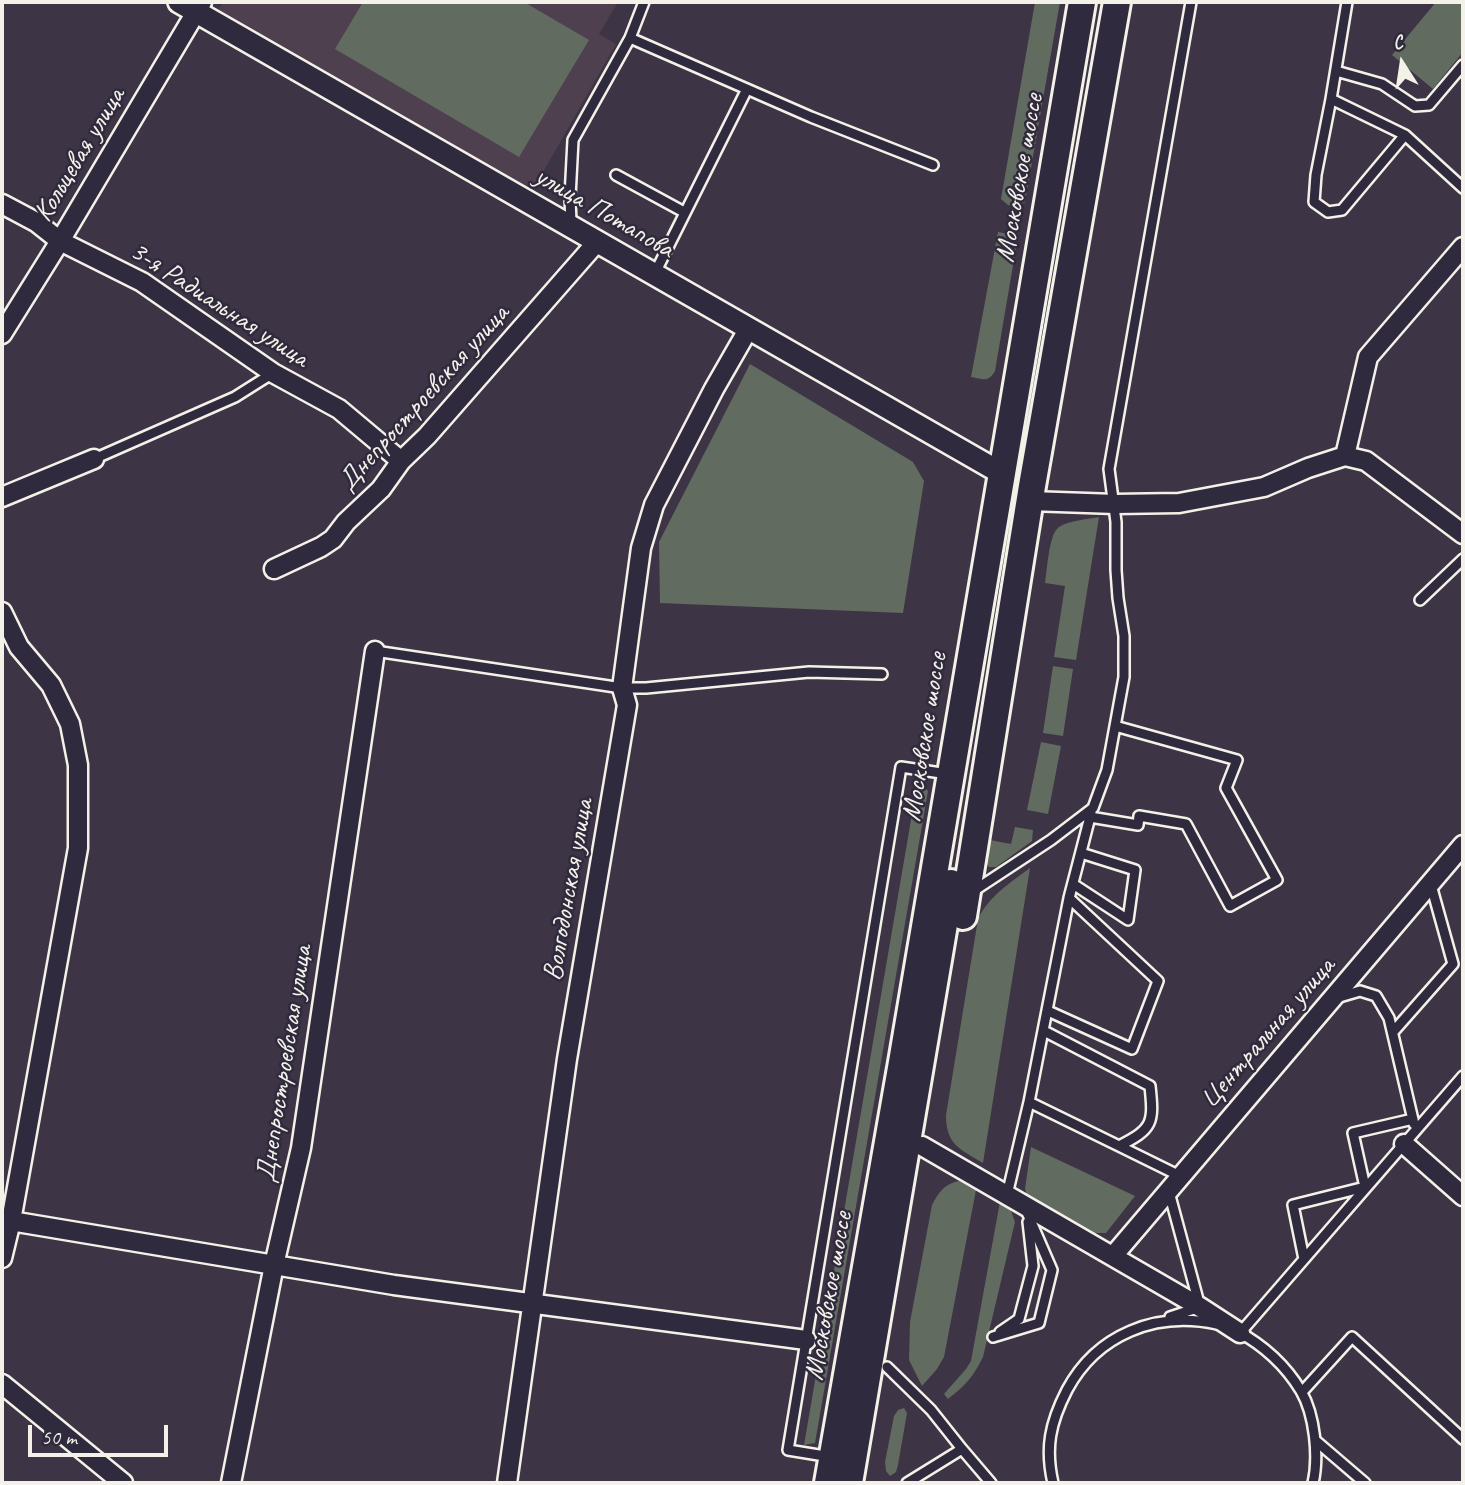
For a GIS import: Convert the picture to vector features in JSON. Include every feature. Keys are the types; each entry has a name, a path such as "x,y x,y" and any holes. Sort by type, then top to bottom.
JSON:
{"main road":[{"name":"Московское шоссе","path":"867,1483 922,1146 967,895 1016,485 1082,2"},
{"name":"Московское шоссе","path":"849,1483 1016,485 1100,2"},
{"name":"Московское шоссе","path":"828,1483 951,774 1016,485 1116,2"}],"street":[{"name":"улица Потапова","path":"192,5 1016,485"},
{"name":"Кольцевая улица","path":"2,334 60,241 192,5"},
{"name":"3-я Радиальная улица","path":"2,204 36,222 60,241 142,282 273,373 339,410 401,461"},
{"name":"Днепростроевская улица","path":"274,569 333,539 346,522 381,489 401,461 427,436 597,242"},
{"path":"1345,456 1368,357 1463,247"},
{"name":"Волгодонская улица","path":"507,1483 567,1059 627,705 622,688 641,548 654,505 749,328"},
{"path":"1016,485 1115,504 1179,503 1264,487 1345,456 1366,461 1463,534"},
{"path":"2,497 94,459"},
{"path":"2,612 19,647 51,685 70,724 78,765 78,848 11,1221 2,1258"},
{"name":"Днепростроевская улица","path":"231,1483 274,1265 301,1148 375,651"},
{"name":"Центральная улица","path":"1113,1256 1463,845"},
{"path":"1410,1137 1463,1196"},
{"path":"922,1146 1200,1307 1240,1333"},
{"path":"11,1221 394,1285 806,1340"},
{"path":"2,1384 123,1483"}],"lane":[{"path":"572,227 569,197 573,140 630,38 644,2"},
{"path":"1007,1195 1044,1031 1069,898 1091,813 1107,770 1124,677 1124,636 1116,570 1115,504 1109,469 1191,2"},
{"path":"1347,2 1316,175 1314,202 1328,212 1342,210 1405,135"},
{"path":"630,38 811,117 933,165"},
{"path":"1336,71 1382,84 1415,106 1429,105 1463,65"},
{"path":"654,274 747,89"},
{"path":"1331,99 1405,135 1463,188"},
{"path":"616,175 684,212"},
{"path":"94,459 235,397 273,373"},
{"path":"1420,600 1463,559"},
{"path":"375,651 622,688 808,672 882,674"},
{"path":"967,895 1091,813 1138,825 1139,817 1186,824 1230,906 1277,880 1226,788 1237,760 1115,726"},
{"path":"833,1457 788,1450 901,767 951,774"},
{"path":"1073,884 1128,920 1135,870 1081,853"},
{"path":"1393,1032 1452,964 1431,884"},
{"path":"1048,1011 1132,1049 1158,981 1069,898"},
{"path":"1331,999 1360,992 1376,996 1389,1018 1413,1119 1410,1137"},
{"path":"1044,1031 1150,1086 1150,1123 1140,1136 1119,1146"},
{"path":"1240,1333 1463,1076"},
{"path":"1029,1102 1180,1176"},
{"path":"1366,1187 1353,1133 1413,1119"},
{"path":"1304,1259 1293,1205 1366,1187"},
{"path":"1054,1483 1048,1454 1050,1431 1073,1379 1088,1359 1110,1341 1128,1331 1200,1307 1168,1191"},
{"path":"1026,1210 1052,1270 1039,1323 993,1337 1019,1319 1033,1266 1026,1210"},
{"path":"1155,1322 1187,1320 1222,1325 1240,1333 1276,1359 1302,1392 1308,1406 1316,1441 1313,1483"},
{"path":"1302,1392 1352,1337 1463,1439"},
{"path":"887,1367 931,1410 991,1483"},
{"path":"1316,1441 1365,1483"},
{"path":"907,1483 962,1449"}],"shaded area":[{"path":"223,2 618,2 599,34 616,44 530,195 216,14"},
{"path":"363,2 524,2 589,40 519,157 335,49"},
{"path":"1035,2 1060,2 1025,202 1017,207 1008,205 1001,199"},
{"path":"1436,2 1463,2 1463,52 1433,89 1392,55"},
{"path":"998,232 1018,236 995,371 987,379 982,379 971,377"},
{"path":"750,364 913,462 924,481 903,613 660,603 659,542"},
{"path":"1099,517 1076,660 1054,657 1065,586 1045,583 1052,539 1060,526"},
{"path":"1053,666 1073,669 1063,736 1043,733"},
{"path":"1041,742 1061,746 1048,814 1027,810"},
{"path":"918,779 928,791 815,1443 804,1445"},
{"path":"1015,827 1033,830 1032,841 996,867 989,867 986,863 990,840 1011,844"},
{"path":"1030,868 983,1163 961,1150 952,1140 946,1115 978,919 994,897"},
{"path":"1031,1147 1135,1196 1106,1233 1083,1233 1029,1202 1025,1189"},
{"path":"959,1181 976,1190 944,1357 922,1386 909,1360 910,1322 932,1205 942,1189"},
{"path":"1001,1196 1007,1200 1015,1222 983,1357 968,1381 948,1399 944,1394 971,1361"},
{"path":"904,1408 907,1413 898,1465 896,1472 890,1476 885,1462 894,1416 898,1410"}]}
